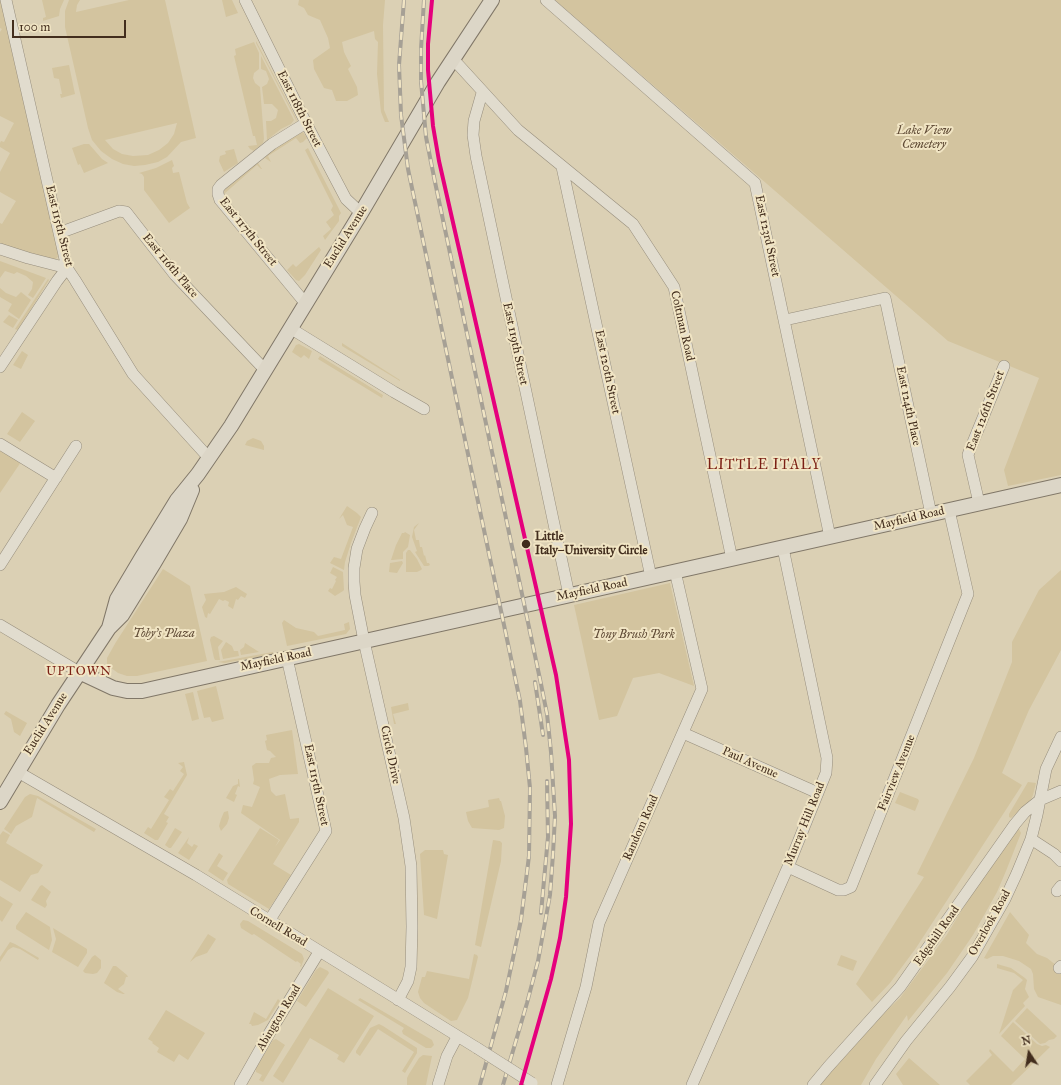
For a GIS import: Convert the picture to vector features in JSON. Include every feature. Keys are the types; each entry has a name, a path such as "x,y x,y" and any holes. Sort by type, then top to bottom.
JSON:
{"main road":[{"name":"Euclid Avenue","path":"0,802 79,672 109,628 122,615 180,519 198,474 266,370 438,82 454,60 492,0"},
{"name":"Mayfield Road","path":"79,672 113,688 127,691 137,691 1061,485"}],"street":[{"name":"East 115th Street","path":"6,0 67,268 136,378 209,458"},
{"name":"East 118th Street","path":"245,0 306,123 346,199 361,213"},
{"name":"East 123rd Street","path":"546,0 755,183 830,537"},
{"name":"Coltman Road","path":"454,60 482,93 518,130 562,168 633,224 674,287 732,559"},
{"name":"East 119th Street","path":"482,93 474,122 473,135 476,156 569,595"},
{"name":"East 117th Street","path":"306,123 272,144 218,189 220,200 306,304"},
{"name":"East 120th Street","path":"562,168 651,577"},
{"name":"East 116th Place","path":"59,233 119,211 126,212 175,275 266,370"},
{"path":"0,248 28,258 67,268 0,367"},
{"name":"East 124th Place","path":"785,320 885,298 931,514"},
{"path":"290,328 424,409"},
{"name":"East 126th Street","path":"979,504 968,455 1004,366"},
{"path":"0,444 56,478"},
{"path":"0,565 76,446"},
{"name":"Fairview Avenue","path":"788,868 838,890 844,890 851,886 968,594 949,510"},
{"name":"Circle Drive","path":"372,513 357,549 353,574 355,595 364,641 404,818 411,866 411,967 408,981 398,1000"},
{"name":"Murray Hill Road","path":"692,1085 788,868 826,773 827,758 783,548"},
{"name":"Random Road","path":"556,1085 586,987 599,923 702,687 675,571"},
{"path":"0,624 79,672"},
{"name":"East 115th Street","path":"269,921 326,831 287,658"},
{"name":"Paul Avenue","path":"682,733 818,793"},
{"name":"Overlook Road","path":"874,1085 906,1041 950,987 978,947 1005,899 1030,839 1046,769 1061,737"},
{"name":"Cornell Road","path":"18,772 196,875 535,1085"},
{"name":"Edgehill Road","path":"813,1085 900,987 1013,826 1025,812 1040,800 1061,792"},
{"path":"1030,839 1054,854 1061,861"},
{"name":"Abington Road","path":"240,1085 270,1032 319,952"},
{"path":"438,1085 447,1056 457,1037"}],"green space":[{"path":"0,0 2,0 59,255 56,259 50,261 0,244 0,223 2,224 16,201 0,192 0,172 10,153 0,147 0,143 1,141 4,142 14,123 0,116 0,32 2,29 0,28"},
{"path":"42,0 64,0 59,16 43,21 43,18 46,17"},
{"path":"69,0 80,0 77,5 76,12 129,0 165,0 196,138 181,142 167,157 158,162 145,165 134,166 123,164 112,159 101,151 92,140 88,128 65,27 65,11","holes":["177,123 174,134 168,143 159,150 148,155 133,156 122,154 113,149 105,140"]},
{"path":"222,0 232,0 238,13 226,17"},
{"path":"299,0 385,0 383,25 384,110 389,122 385,122 381,112 377,74 378,42 375,39 374,31 342,42 344,52 351,66 348,69 357,87 358,95 347,101 336,101 332,90 324,88 314,69 313,60 330,48 328,38 320,20 308,15 304,8 298,5"},
{"name":"Lake View Cemetery","path":"555,0 1061,0 1061,475 1008,486 1004,470 1039,378 948,341"},
{"path":"256,41 296,118 297,122 256,43"},
{"path":"254,42 259,53 259,69 254,73 253,78 255,83 260,87 264,139 263,143 254,151 248,146 257,145 255,136 253,136 234,56 236,55 235,49"},
{"path":"261,56 294,120 291,124 281,129 267,140 266,121 271,121 276,118 278,110 272,104 264,104 262,87 267,84 269,79 266,71 261,69"},
{"path":"69,65 75,94 61,98 60,94 62,94 59,79 54,78 52,68"},
{"path":"303,132 307,138 303,142 300,143 296,138 268,156 271,162 265,158 266,155 296,134"},
{"path":"89,144 102,159 108,163 84,173 80,164 78,165 72,148"},
{"path":"308,148 341,213 339,216 339,221 325,240 323,236 331,229 326,222 334,215 331,210 333,206 305,150"},
{"path":"234,149 238,163 224,172 219,161 220,156 226,154 225,151"},
{"path":"172,160 174,166 172,168 173,173 179,172 187,203 190,208 169,223 144,190 144,177 139,173 156,168"},
{"path":"255,163 258,163 262,169 257,165 224,194 224,190"},
{"path":"319,247 321,250 305,275 299,281 296,280 287,270 293,264 296,267"},
{"path":"0,261 46,278 33,298 28,295 32,289 33,282 26,276 17,272 14,274 5,271 0,278"},
{"path":"48,279 49,280 18,330 15,329"},
{"path":"0,288 6,293 16,297 21,292 31,300 19,319 8,311 12,304 0,297"},
{"path":"9,315 18,320 13,328 3,322"},
{"path":"342,343 400,380 400,381 342,346"},
{"path":"299,344 312,351 309,359 304,355 301,358 292,352 296,345"},
{"path":"22,351 28,355 21,369 13,365"},
{"path":"320,356 383,395 382,398 318,359"},
{"path":"22,412 35,421 20,442 7,434"},
{"path":"253,438 261,441 264,446 264,450 245,445 247,441"},
{"path":"0,449 21,462 0,493"},
{"path":"347,506 361,517 351,543 344,570 330,563 334,557 341,559 353,527 347,525 343,515 339,519"},
{"path":"419,523 414,530 416,540 419,540 420,547 422,547 427,563 430,565 428,566 424,566 415,552 417,551 412,537 414,527"},
{"path":"405,532 410,535 408,547 403,552 403,559 391,560 402,533"},
{"path":"410,550 417,559 422,569 421,570 417,572 406,572 406,553"},
{"path":"402,561 403,563 397,573 389,572 390,563"},
{"path":"333,567 343,572 344,590 335,596 328,591 330,588 332,589 337,577 330,573"},
{"name":"Toby's Plaza","path":"163,569 190,586 207,661 137,676 127,676 118,673 107,665 107,658"},
{"path":"1061,570 1061,650 1029,710 1002,773 1022,785 916,948 890,983 872,1002 856,984 924,877 917,874 974,758 1012,662 1012,642 1039,590"},
{"name":"Tony Brush Park","path":"670,583 694,686 659,673 633,678 617,716 599,720 574,605"},
{"path":"236,587 247,594 245,598 241,596 238,600 236,599 233,609 228,606 229,602 219,599 210,614 208,613 207,618 205,617 202,607 206,600 204,594 224,592"},
{"path":"284,620 296,628 314,632 318,636 345,630 344,624 349,622 350,629 346,634 287,646 282,623"},
{"path":"214,636 223,641 218,647 220,660 215,660 214,658 210,640 211,637"},
{"path":"226,642 232,646 234,651 238,651 239,656 223,659 221,650"},
{"path":"245,643 259,652 241,655 240,650 244,647"},
{"path":"273,652 273,654 225,663 218,662"},
{"path":"216,686 224,719 212,722 210,717 204,718 197,691"},
{"path":"193,692 199,719 192,721 185,694"},
{"path":"408,703 409,710 393,714 396,724 394,724 391,707"},
{"path":"6,711 27,723 20,736 14,732 11,719 4,714"},
{"path":"292,730 298,774 280,775 269,779 271,791 276,796 285,794 290,819 299,818 299,822 273,864 291,875 269,909 228,884 227,880 260,828 279,840 275,847 280,840 241,813 243,805 252,807 260,787 253,784 254,780 252,766 256,763 269,763 271,758 276,757 267,750 265,741 267,740 266,735"},
{"path":"184,762 187,775 164,814 169,817 166,822 168,823 158,840 155,840 144,833 148,827 151,829 169,800 164,797 170,789 173,791 184,774 180,771 183,767 178,763"},
{"path":"238,779 240,787 238,786 235,794 237,795 234,802 226,798 233,786 238,784"},
{"path":"1028,782 1036,783 1031,800 1011,818 1009,817 1009,814"},
{"path":"900,792 918,799 919,801 915,811 895,803"},
{"path":"30,794 38,796 96,829 94,832 37,798 32,817 16,826 11,834 4,829 25,797"},
{"path":"499,798 505,816 504,828 499,830 472,828 468,821 466,812 489,807 488,800"},
{"path":"228,811 229,818 227,824 221,831 219,826 221,819 224,812"},
{"path":"1018,827 1021,833 1006,871 997,892 973,935 947,973 908,1021 907,1015 876,1059 861,1085 818,1085 876,1021 900,998 946,936 968,900"},
{"path":"175,828 182,832 171,848 169,848 165,845"},
{"path":"3,831 10,835 6,843 43,865 38,873 31,875 20,892 0,880 0,835"},
{"path":"189,837 187,843 192,847 194,844 198,846 189,860 178,853"},
{"path":"493,840 500,841 502,843 501,861 481,947 475,945"},
{"path":"425,850 443,850 444,854 448,855 437,919 424,915 420,854"},
{"path":"219,853 223,856 217,866 228,873 223,881 208,871"},
{"path":"42,885 51,892 46,901 47,905 45,908 31,900"},
{"path":"0,896 13,904 2,922 0,920"},
{"path":"26,912 50,927 52,940 49,950 16,929 16,926"},
{"path":"1010,912 1029,935 1026,943 1037,954 1047,958 1061,969 1061,1005 1038,997 1034,989 1033,974 1031,969 1019,961 1003,956 993,956 987,959 984,958"},
{"path":"243,920 248,921 302,954 304,959 301,967 301,964 297,961 296,962 254,934 252,935 241,928 240,924"},
{"path":"53,928 87,949 87,953 78,967 52,952 56,939"},
{"path":"208,934 216,939 207,953 196,957 190,962"},
{"path":"10,942 39,958 38,960 20,949 13,947 8,950 0,962 0,957"},
{"path":"474,954 478,957 468,998 457,1020 451,1021 424,1003 420,998 418,992 422,977 425,977 427,971 469,979"},
{"path":"95,955 101,960 101,968 97,973 85,973 83,971"},
{"path":"841,955 857,961 853,971 837,965"},
{"path":"997,964 1011,968 1027,980 1025,989 1029,997 1023,1003 1025,1006 999,1034 1013,990 1023,980 1014,973 997,968"},
{"path":"113,966 116,966 128,977 126,977 124,984 118,989 125,994 117,992 104,983"},
{"path":"320,967 329,973 306,1007 297,1001 316,970"},
{"path":"328,988 374,1016 344,1063 337,1059 339,1055 310,1038 283,1083 273,1076"},
{"path":"360,998 432,1040 434,1045 431,1048 426,1048 403,1034 402,1031 404,1028 358,1000"},
{"path":"278,999 280,1001 268,1020 258,1025 252,1026 249,1024 254,1012 266,1019"},
{"path":"1027,1008 1057,1036 1054,1039 1040,1044 1015,1021"},
{"path":"166,1010 205,1033 188,1060 179,1054 174,1062 157,1052 159,1048 148,1039"},
{"path":"1013,1022 1037,1044 1050,1047 1011,1085 970,1085 966,1081 992,1055 989,1051 990,1049 1013,1072 1025,1059 1001,1036"},
{"path":"379,1024 417,1048 417,1053 405,1073 402,1071 414,1052 378,1029 360,1056 356,1053 370,1028"},
{"path":"276,1039 285,1045 263,1082 259,1080 262,1075 256,1072 256,1068 273,1040"},
{"path":"423,1055 432,1056 426,1085 407,1085 407,1078 409,1074 419,1058"},
{"path":"909,1058 940,1085 903,1085 896,1074"}],"railway":[{"path":"404,0 399,65 401,115 408,169 520,701 530,788 529,856 521,920 506,991 480,1085"},
{"path":"424,0 421,81 426,137 541,684 547,714 551,752 555,816 550,895 538,961 503,1085"},
{"path":"535,682 543,735"},
{"path":"541,913 548,837 547,781"}],"transit line":[{"path":"432,0 428,44 428,70 433,126 439,161 556,675 569,760 571,824 566,897 560,938 551,979 521,1085"}],"place":[{"name":"Little Italy–University Circle","path":"526,544"}],"district":[{"name":"LITTLE ITALY","path":"764,466"},
{"name":"UPTOWN","path":"79,672"}]}
